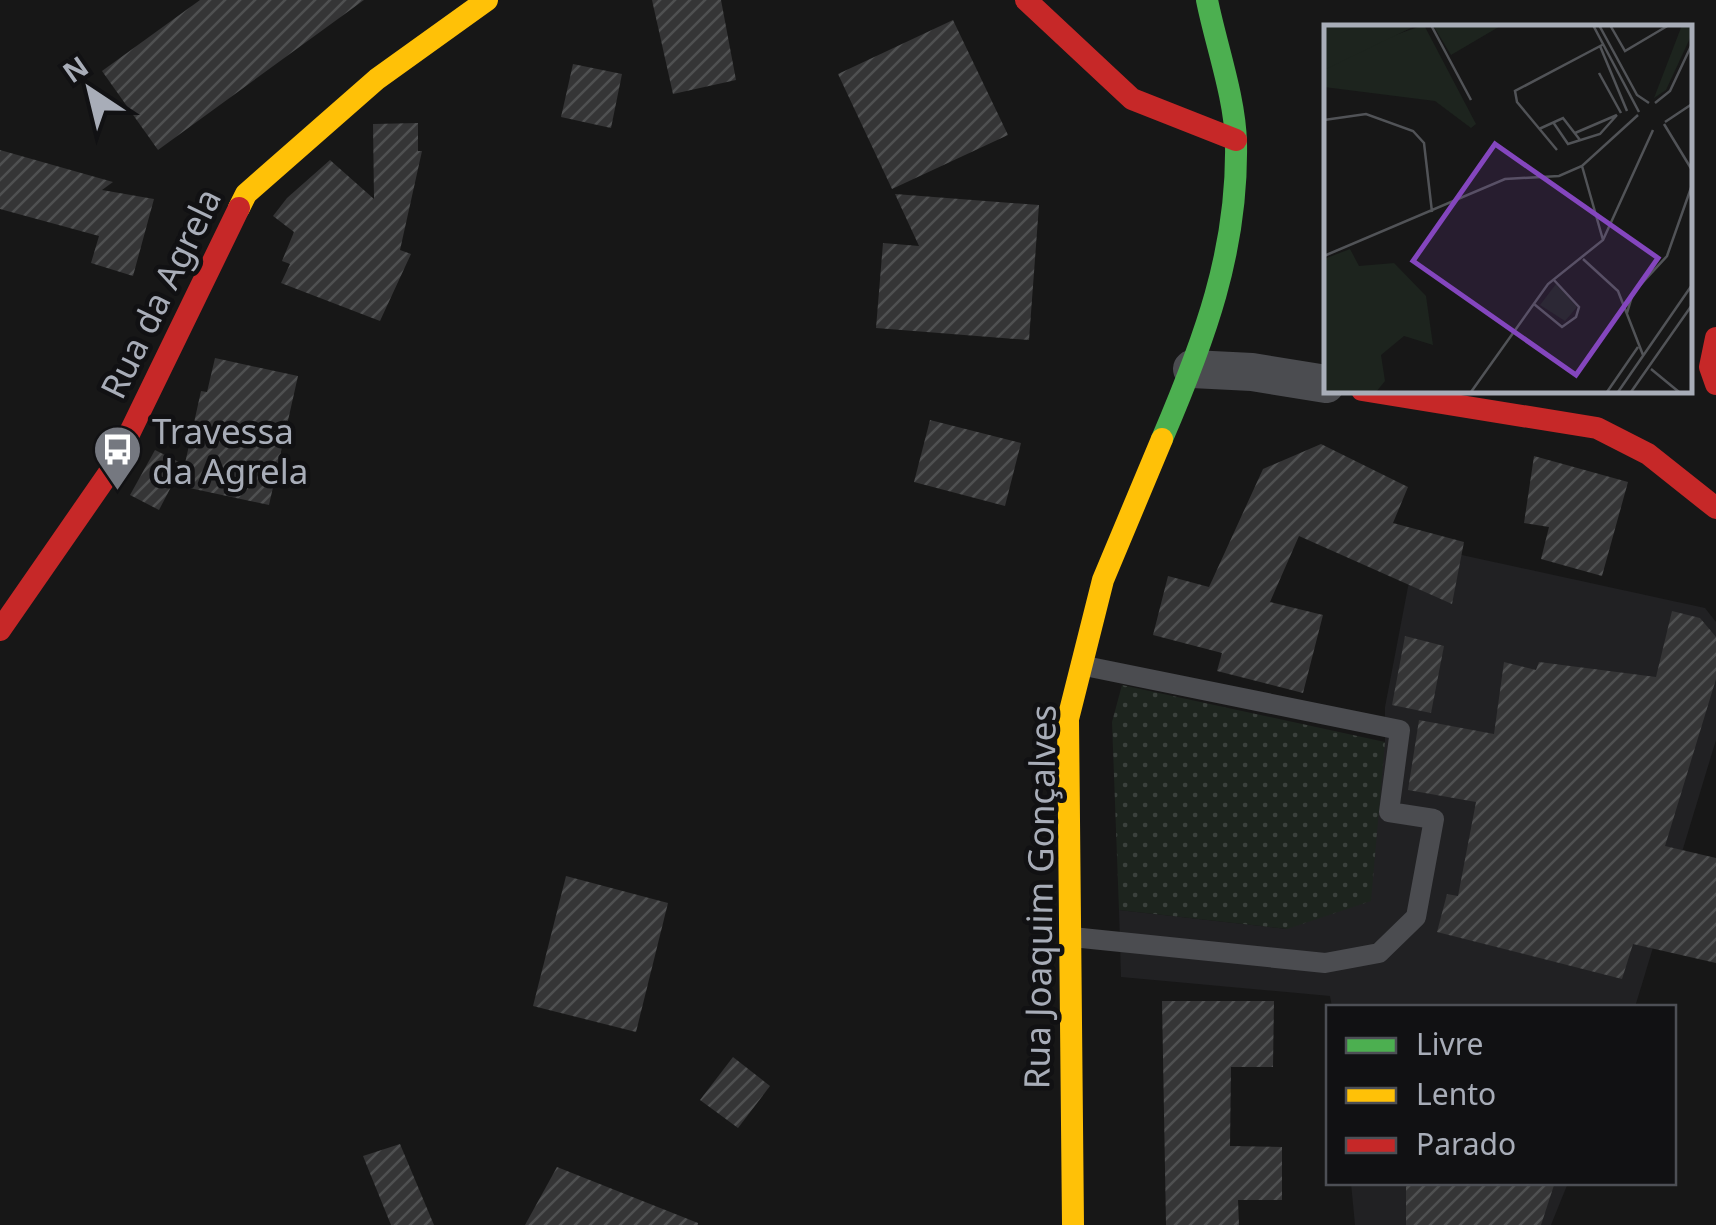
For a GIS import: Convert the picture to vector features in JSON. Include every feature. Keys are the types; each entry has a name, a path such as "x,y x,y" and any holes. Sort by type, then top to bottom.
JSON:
{"street":[{"name":"Rua da Agrela","path":"0,630 113,467 246,194 377,79 487,0"},
{"path":"1026,0 1132,99 1236,140"},
{"name":"Rua Joaquim Gonçalves","path":"1073,1225 1068,719 1103,580 1192,370 1230,249 1236,140 1206,0"},
{"path":"1716,338 1710,367 1716,384"},
{"path":"1192,370 1252,372 1324,384"},
{"path":"1374,392 1597,428 1648,454 1716,508"}],"lane":[{"path":"1070,936 1325,964 1379,953 1416,917 1434,819 1389,812 1400,730 1082,666"}],"shaded area":[{"path":"1416,545 1705,608 1716,622 1716,740 1636,1005 1332,1005 1330,996 1121,977 1119,910 1287,929 1385,742 1385,707"},
{"path":"1122,685 1385,742 1371,901 1287,929 1119,910 1112,722"},
{"path":"1351,1185 1567,1185 1551,1225 1355,1225"}],"building":[{"path":"200,0 364,0 158,150 102,71"},
{"path":"652,0 721,0 736,80 673,94"},
{"path":"953,20 1008,135 892,189 838,74"},
{"path":"573,64 622,74 611,128 561,117"},
{"path":"418,123 418,151 422,151 400,250 411,254 380,321 281,283 290,264 282,261 294,232 273,216 287,198 330,160 374,199 373,124"},
{"path":"0,150 113,182 102,190 154,199 133,276 91,263 99,236 0,209"},
{"path":"895,194 1039,205 1029,340 876,328 883,243 919,246"},
{"path":"215,358 298,376 269,505 180,486 201,391 207,392"},
{"path":"930,420 1021,443 1005,506 914,482"},
{"path":"1321,444 1408,487 1393,523 1464,542 1452,604 1299,536 1270,602 1323,615 1303,693 1217,671 1222,653 1153,635 1168,576 1209,587 1263,469"},
{"path":"155,450 183,464 159,510 130,495"},
{"path":"1534,456 1628,482 1602,576 1541,559 1549,527 1524,523"},
{"path":"1672,611 1700,618 1716,637 1716,679 1665,846 1716,858 1716,963 1633,944 1622,979 1437,932 1447,894 1458,896 1476,802 1408,790 1419,720 1494,734 1504,662 1536,670 1539,662 1656,677"},
{"path":"1405,636 1444,646 1431,713 1392,705"},
{"path":"566,876 668,903 636,1032 533,1006"},
{"path":"1162,1001 1274,1001 1273,1067 1231,1067 1230,1146 1282,1147 1282,1200 1238,1200 1239,1225 1166,1225"},
{"path":"733,1057 770,1086 738,1128 700,1100"},
{"path":"400,1144 434,1225 391,1225 363,1156"},
{"path":"557,1167 698,1223 698,1225 525,1225"},
{"path":"1406,1185 1554,1185 1541,1225 1406,1225"}],"traffic: fast":[{"path":"1162,439 1216,295 1235,183 1232,108 1207,0"}],"traffic: slow":[{"path":"239,208 246,194 377,79 487,0"},
{"path":"1073,1225 1068,719 1103,580 1162,439"}],"traffic: jam":[{"path":"1026,0 1132,99 1236,140"},
{"path":"0,630 113,467 239,208"},
{"path":"1716,338 1710,367 1716,384"},
{"path":"1374,392 1597,428 1648,454 1716,508"}],"place":[{"name":"Travessa da Agrela","path":"117,492"}]}
